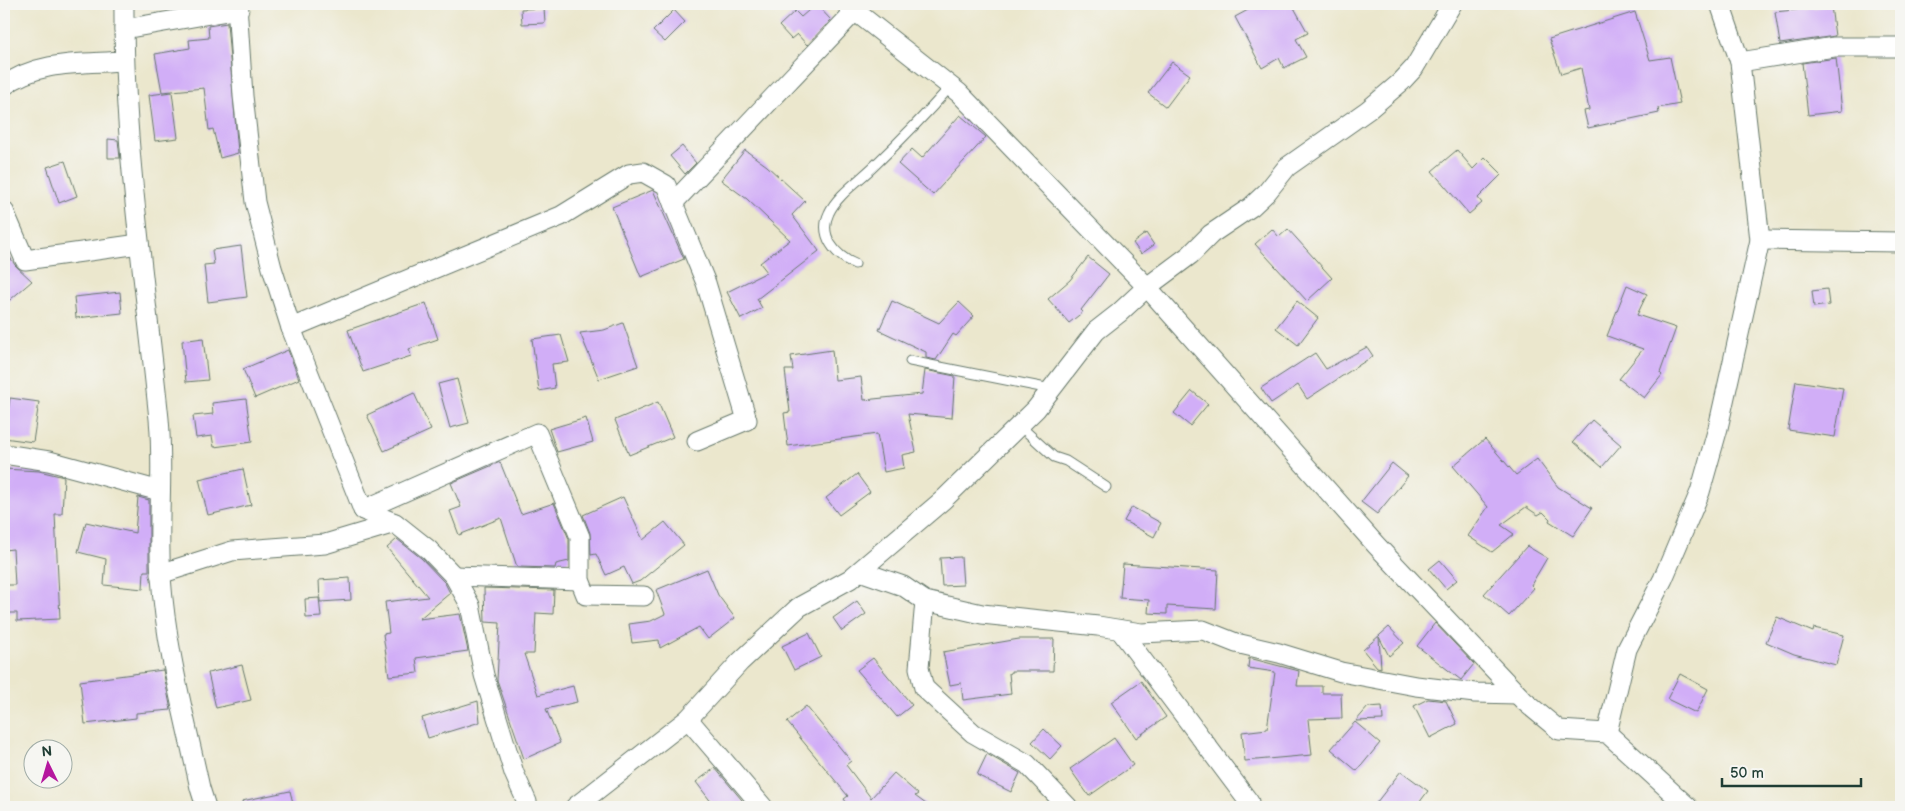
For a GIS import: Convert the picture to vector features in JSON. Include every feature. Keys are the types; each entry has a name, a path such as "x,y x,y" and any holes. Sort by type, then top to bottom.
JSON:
{"street":[{"path":"124,4 123,61 139,244 159,421 160,574 165,629 200,788 206,807"},
{"path":"575,807 688,719 740,662 799,607 850,579 943,500 1019,425 1051,390 1096,331 1147,287 1190,255 1211,234 1251,207 1267,192 1287,167 1368,110 1400,82 1414,68 1452,4"},
{"path":"1607,733 1627,649 1663,579 1700,492 1718,428 1760,240 1740,62 1720,4"},
{"path":"124,29 238,6 243,96 255,202 272,268 291,328 363,510 395,523 429,550 454,576 470,605 484,675 514,773 527,802 526,807"},
{"path":"673,203 850,8 952,86 1147,287 1376,545 1517,694 1559,730 1607,733 1688,807"},
{"path":"1740,62 1834,47 1901,47"},
{"path":"4,86 19,74 46,66 123,61"},
{"path":"291,328 561,216 629,174 643,172 666,185 706,283 747,420 697,441"},
{"path":"4,211 25,260 139,244"},
{"path":"1760,240 1901,242"},
{"path":"363,510 537,433 580,537 580,580 586,595 644,596"},
{"path":"4,454 49,461 160,491"},
{"path":"160,574 232,551 325,544 395,523"},
{"path":"860,571 903,586 925,601 982,614 1141,633 1203,630 1236,643 1279,653 1340,672 1475,693 1517,694"},
{"path":"454,576 580,580"},
{"path":"925,601 919,668 924,688 973,733 1027,764 1068,807"},
{"path":"1120,630 1249,802"},
{"path":"688,719 763,807"}],"lane":[{"path":"855,264 842,258 829,244 828,214 840,199 911,131 952,86"},
{"path":"910,361 1051,390"},
{"path":"1019,425 1054,457 1066,462 1106,487"}],"building":[{"path":"816,4 831,20 807,45 797,34 791,39 779,26 795,11 801,17"},
{"path":"1259,4 1292,4 1308,33 1296,39 1306,57 1284,68 1279,58 1262,68 1235,17"},
{"path":"1831,6 1835,36 1780,44 1775,12"},
{"path":"544,8 545,23 522,24 521,9"},
{"path":"674,10 685,22 665,42 653,31"},
{"path":"1635,12 1650,60 1670,57 1680,104 1658,108 1659,113 1588,128 1584,111 1589,110 1581,68 1561,74 1549,39"},
{"path":"227,23 238,153 220,158 213,129 209,130 204,88 162,92 155,54 190,48 189,40 209,38 208,26"},
{"path":"1836,58 1842,111 1808,115 1802,63"},
{"path":"1172,62 1190,75 1166,107 1148,93"},
{"path":"172,92 178,138 155,141 149,95"},
{"path":"960,115 986,137 933,195 898,164 912,149 922,158"},
{"path":"108,139 118,140 120,158 108,158"},
{"path":"682,146 696,163 685,174 670,156"},
{"path":"745,150 767,166 805,201 792,215 819,251 757,299 762,308 741,319 727,292 767,272 760,263 790,240 747,199 721,180"},
{"path":"1457,150 1473,169 1485,157 1502,174 1478,198 1482,203 1469,214 1432,171"},
{"path":"65,161 77,196 59,203 47,167"},
{"path":"653,190 684,259 641,277 612,207"},
{"path":"1272,229 1279,237 1288,229 1332,278 1307,301 1255,244"},
{"path":"1146,233 1154,245 1141,254 1133,243"},
{"path":"241,246 247,297 208,302 204,265 214,264 212,250"},
{"path":"4,248 15,265 32,281 4,305"},
{"path":"1088,257 1109,274 1081,310 1083,312 1069,323 1048,299 1070,280"},
{"path":"1627,285 1647,294 1637,315 1676,328 1660,373 1662,375 1644,398 1619,379 1643,349 1607,336"},
{"path":"1827,289 1829,305 1814,307 1812,291"},
{"path":"120,292 122,313 76,318 74,297"},
{"path":"892,301 939,323 959,302 974,316 956,336 953,334 936,360 926,358 926,352 879,330"},
{"path":"1297,301 1318,318 1298,345 1276,328"},
{"path":"426,303 438,339 409,349 411,356 363,372 348,330"},
{"path":"623,323 638,366 599,379 580,333 604,330"},
{"path":"561,335 569,362 552,364 555,388 539,391 532,339"},
{"path":"203,338 208,380 186,382 182,341"},
{"path":"1367,347 1373,356 1307,399 1298,385 1271,403 1261,388 1315,353 1326,369"},
{"path":"288,350 299,379 255,398 243,369"},
{"path":"832,350 835,380 861,377 864,400 922,394 925,370 955,376 952,418 908,414 916,452 902,455 904,468 884,472 877,434 788,446 784,413 790,412 785,370 793,370 791,356"},
{"path":"457,379 469,423 450,428 438,384"},
{"path":"1796,381 1843,388 1835,437 1788,430"},
{"path":"1192,391 1208,404 1190,426 1174,413"},
{"path":"414,393 431,430 384,451 367,415"},
{"path":"10,398 39,402 33,442 4,438"},
{"path":"246,399 252,442 214,447 212,436 196,438 193,416 213,414 212,403"},
{"path":"658,402 673,437 629,455 615,420"},
{"path":"586,418 593,442 557,452 549,429"},
{"path":"1592,420 1621,445 1602,467 1573,442"},
{"path":"1485,439 1516,475 1537,459 1558,487 1592,508 1573,536 1549,521 1550,519 1543,512 1538,515 1526,507 1501,525 1514,534 1492,552 1468,536 1488,507 1453,466"},
{"path":"500,462 521,514 554,503 569,539 569,561 556,564 555,568 517,567 501,518 459,535 450,511 461,507 451,483"},
{"path":"1392,463 1408,476 1377,514 1361,502"},
{"path":"4,469 39,471 64,477 62,514 55,514 60,619 17,621 17,613 4,613 4,585 15,585 13,549 4,550"},
{"path":"243,469 251,505 208,515 199,479"},
{"path":"857,474 870,492 839,515 826,498"},
{"path":"138,497 149,500 149,571 144,571 143,589 104,585 106,559 78,552 86,522 135,533"},
{"path":"623,497 643,540 665,522 684,545 640,581 632,584 624,567 606,575 596,554 591,555 590,533 583,515"},
{"path":"1132,507 1161,523 1154,537 1124,521"},
{"path":"397,539 421,558 445,583 450,593 419,619 460,614 468,651 416,658 418,673 389,676 383,634 389,633 385,602 428,597 387,548"},
{"path":"1527,546 1547,558 1531,585 1534,588 1509,616 1484,594"},
{"path":"961,557 963,585 942,586 940,558"},
{"path":"1440,560 1457,580 1446,589 1429,569"},
{"path":"1123,564 1218,570 1216,609 1167,606 1167,614 1148,613 1149,600 1120,598"},
{"path":"707,569 718,595 735,618 708,639 699,627 660,648 659,640 632,643 629,624 651,621 665,614 656,590"},
{"path":"350,578 351,600 320,602 319,580"},
{"path":"484,588 554,590 553,614 536,613 534,654 524,654 538,695 573,686 577,702 546,709 560,743 524,759 497,680 500,623 485,622"},
{"path":"319,598 321,617 306,618 305,599"},
{"path":"857,601 866,614 842,631 833,618"},
{"path":"1777,617 1813,632 1814,628 1844,635 1836,665 1794,654 1766,642"},
{"path":"1435,623 1474,664 1461,680 1417,646"},
{"path":"1389,627 1404,643 1389,656 1379,637 1381,668 1377,667 1363,650"},
{"path":"809,633 821,657 794,670 782,646"},
{"path":"1019,639 1054,639 1053,671 1011,671 1009,673 1011,694 963,700 961,683 950,685 943,652"},
{"path":"873,658 912,705 897,717 857,670"},
{"path":"1249,658 1299,671 1297,686 1322,686 1322,693 1341,693 1342,718 1308,719 1312,755 1245,761 1242,732 1267,729 1275,672 1248,668"},
{"path":"242,665 251,700 216,708 208,673"},
{"path":"163,670 171,710 136,713 136,718 85,724 80,681"},
{"path":"1680,674 1708,689 1696,713 1667,699"},
{"path":"1141,681 1166,717 1136,738 1111,702"},
{"path":"1428,699 1446,701 1457,724 1430,738 1414,706"},
{"path":"478,701 480,722 428,738 422,718"},
{"path":"806,706 851,761 846,765 871,798 894,773 918,794 915,796 930,807 850,807 844,799 848,796 787,722"},
{"path":"1382,706 1383,720 1356,721 1368,707"},
{"path":"1355,722 1380,743 1357,771 1331,749"},
{"path":"1044,729 1062,746 1050,759 1032,742"},
{"path":"1114,738 1133,765 1089,796 1070,769"},
{"path":"987,754 1020,773 1011,792 977,775"},
{"path":"715,768 748,807 715,807 696,782"},
{"path":"1401,771 1428,791 1416,807 1373,807"},
{"path":"290,791 294,807 243,807 242,801"}]}
